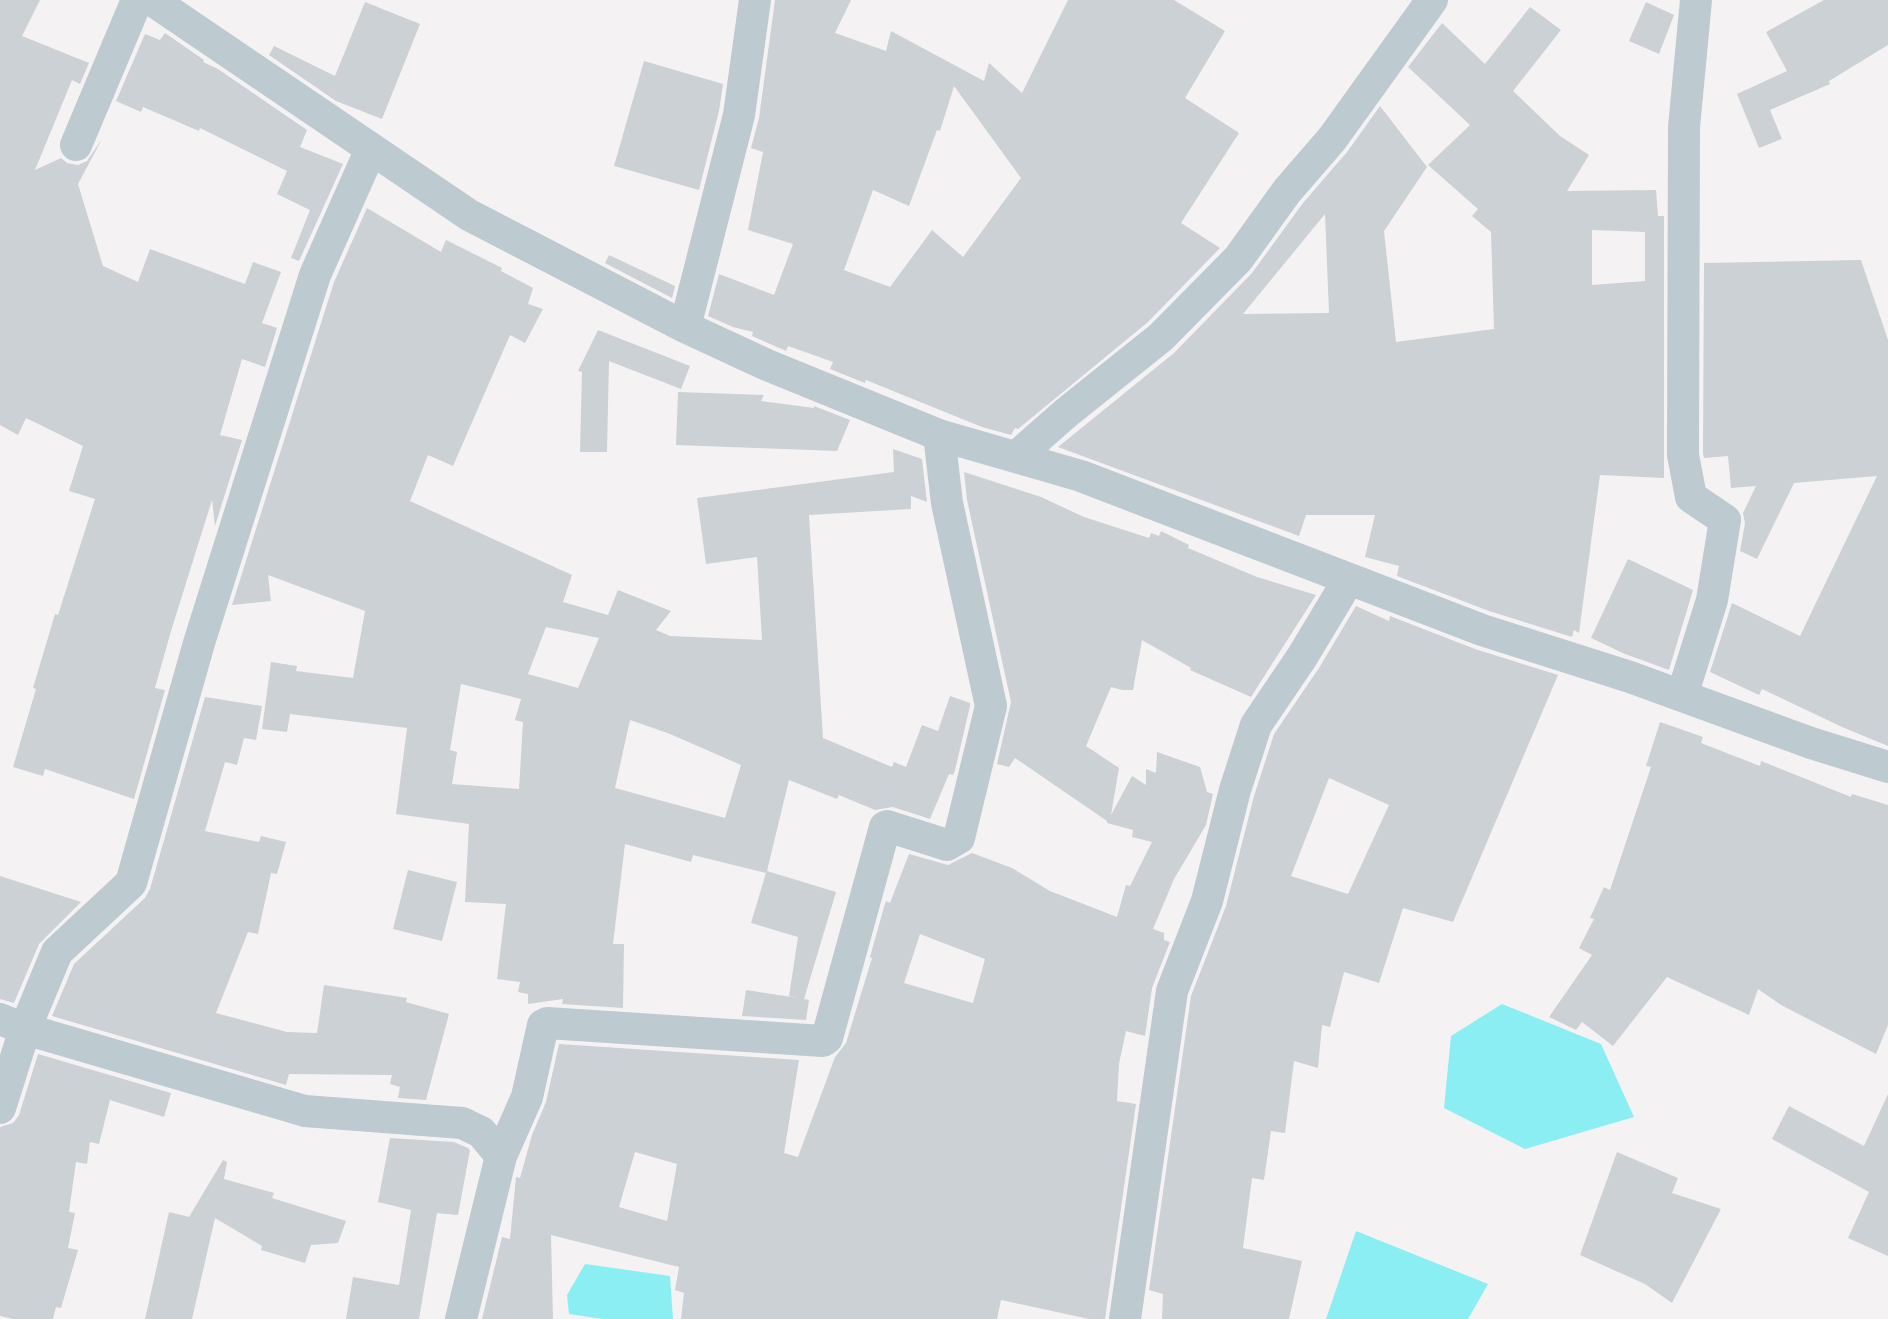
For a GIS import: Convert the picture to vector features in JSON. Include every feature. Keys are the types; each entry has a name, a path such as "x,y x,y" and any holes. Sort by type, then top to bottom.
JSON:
{"street":[{"path":"76,144 137,0"},
{"path":"152,0 469,216 767,365 940,435 1080,476 1482,630 1888,767"},
{"path":"685,327 739,115 755,0"},
{"path":"1016,457 1161,337 1238,259 1287,190 1332,139 1432,0"},
{"path":"1682,696 1712,600 1725,520 1691,497 1683,455 1684,126 1696,0"},
{"path":"0,1108 12,1024 57,952 131,883 199,643 314,275 370,149"},
{"path":"461,1319 501,1156 527,1096 546,1023 823,1041 827,1038 885,827 948,845 959,838 991,706 946,502 940,435"},
{"path":"1125,1319 1172,991 1207,901 1256,725 1348,579"},
{"path":"12,1024 305,1111 462,1123 481,1132 501,1156"}],"water":[{"path":"1502,1004 1601,1044 1634,1117 1525,1149 1444,1108 1451,1036"},
{"path":"1356,1231 1488,1284 1468,1319 1326,1319"},
{"path":"585,1264 670,1276 673,1319 603,1319 569,1314 567,1295"}],"building":[{"path":"0,0 40,0 22,36 89,63 80,84 72,80 35,170 61,158 78,165 87,161 102,139 78,184 103,266 138,282 150,249 245,284 253,262 281,272 262,323 277,328 265,367 242,359 220,435 242,440 215,526 212,500 171,631 155,688 165,690 134,799 45,769 43,776 13,767 55,614 58,615 95,499 69,491 83,446 26,418 18,435 0,425"},
{"path":"775,0 851,0 835,33 886,51 891,31 984,81 989,63 1022,93 1068,0 1174,0 1225,31 1185,98 1239,133 1181,223 1220,248 1148,322 1011,435 866,380 865,383 830,369 833,362 788,346 786,351 752,336 753,332 708,316 719,274 774,295 793,244 748,230 763,152 751,148 759,118","holes":["954,86 1021,178 963,257 932,230 890,287 844,270 873,190 909,206"]},
{"path":"1824,0 1888,0 1888,45 1829,81 1830,84 1770,110 1782,139 1759,148 1737,94 1787,71 1766,32"},
{"path":"365,2 420,24 382,119 336,101 269,55 274,46 335,76"},
{"path":"1646,2 1674,15 1659,54 1629,41"},
{"path":"1530,7 1561,30 1513,91 1560,136 1589,155 1567,191 1656,190 1658,216 1664,216 1664,478 1600,475 1579,633 1574,630 1572,637 1397,576 1399,566 1365,557 1375,515 1306,515 1299,536 1058,447 1174,353 1252,273 1380,106 1427,167 1384,231 1396,342 1494,329 1491,232 1472,216 1478,209 1428,165 1470,125 1408,67 1442,23 1485,64","holes":["1325,214 1329,313 1243,314","1592,230 1645,232 1645,281 1592,285"]},
{"path":"165,33 307,130 300,147 343,164 299,261 291,258 310,210 277,194 287,171 200,128 199,131 143,107 141,112 116,101 145,34 160,40"},
{"path":"644,61 723,84 699,190 614,166"},
{"path":"367,208 441,252 446,240 533,288 528,304 543,309 525,343 510,335 453,466 428,455 410,501 572,575 563,602 608,615 618,590 671,611 656,630 670,636 762,640 757,557 706,564 697,498 894,472 893,449 922,459 927,502 911,496 911,509 809,515 823,738 892,767 894,762 906,767 922,725 938,731 950,696 970,706 955,770 953,775 949,774 930,819 893,807 875,810 789,780 767,871 836,892 804,999 809,1000 806,1020 742,1016 746,990 798,998 789,996 798,937 751,923 766,873 693,855 691,862 625,844 613,944 624,944 623,1008 562,1004 563,999 528,1004 528,994 518,992 520,982 497,979 506,904 465,902 469,824 396,814 407,728 290,714 287,732 262,729 271,662 297,666 296,671 353,678 365,611 268,575 271,601 232,605 334,282","holes":["546,627 599,638 578,688 528,674","461,684 521,699 515,720 523,722 519,789 452,784 457,752 450,750","630,720 741,765 725,818 615,788"]},
{"path":"609,255 675,286 672,298 605,263"},
{"path":"1861,260 1888,340 1888,746 1762,689 1759,695 1710,672 1732,603 1800,636 1877,476 1794,483 1757,559 1740,551 1743,513 1756,486 1731,488 1728,456 1704,458 1703,453 1704,263"},
{"path":"598,330 690,366 681,389 609,361 607,452 580,452 582,372 578,371"},
{"path":"678,392 764,395 761,401 814,406 850,420 837,451 676,445"},
{"path":"964,472 1149,538 1151,533 1159,536 1161,531 1189,545 1188,548 1257,577 1316,595 1251,697 1190,670 1142,640 1133,690 1111,687 1086,746 1119,768 1111,815 1132,776 1146,785 1146,769 1156,773 1157,752 1200,767 1207,792 1213,794 1206,825 1174,879 1153,929 1164,933 1164,940 1170,942 1152,988 1145,1036 1126,1031 1119,1064 1117,1101 1136,1104 1105,1319 1001,1300 997,1319 681,1319 684,1293 675,1290 679,1267 551,1235 553,1319 482,1319 502,1237 510,1239 516,1177 520,1178 546,1102 559,1044 799,1060 784,1153 798,1157 835,1057 846,1043 886,901 890,903 909,854 948,865 972,853 1012,868 1050,891 1117,917 1126,885 1130,886 1152,842 1132,837 1133,830 1107,823 1015,758 1009,767 997,764 1011,702","holes":["920,934 985,959 973,1003 904,983","635,1152 677,1164 667,1221 619,1207"]},
{"path":"1628,559 1693,590 1669,670 1591,638"},
{"path":"1356,606 1389,621 1390,616 1558,675 1453,922 1403,908 1379,983 1344,972 1330,1027 1322,1025 1318,1068 1294,1061 1285,1133 1271,1131 1264,1180 1252,1178 1243,1248 1302,1261 1289,1319 1162,1319 1163,1294 1149,1290 1191,996 1226,906 1274,734","holes":["1329,778 1389,805 1348,894 1291,876"]},
{"path":"205,697 262,706 256,740 244,738 237,765 225,762 205,831 259,842 261,836 286,842 277,874 271,873 258,934 248,932 216,1013 287,1032 317,1033 324,985 407,998 406,1002 449,1014 426,1100 398,1098 400,1087 390,1084 392,1075 289,1074 286,1085 52,1016 74,964 150,889"},
{"path":"1660,722 1703,737 1701,743 1760,766 1761,761 1851,797 1852,794 1888,805 1888,1025 1876,1054 1758,989 1749,1015 1667,977 1613,1046 1582,1022 1576,1030 1549,1017 1592,955 1579,948 1604,887 1610,890 1651,767 1646,766"},
{"path":"408,870 457,882 442,941 393,929"},
{"path":"0,876 81,902 39,944 14,1003 0,999"},
{"path":"38,1054 171,1093 164,1117 110,1100 99,1144 90,1142 87,1164 76,1162 69,1212 75,1213 68,1248 78,1250 61,1308 56,1307 53,1319 13,1319 0,1316 0,1127 13,1123 19,1115"},
{"path":"1888,1094 1888,1256 1848,1238 1869,1192 1772,1139 1789,1106 1864,1146"},
{"path":"390,1138 454,1142 470,1150 458,1215 437,1213 419,1319 346,1319 353,1277 399,1285 411,1210 378,1202"},
{"path":"1617,1152 1678,1178 1672,1193 1721,1209 1672,1303 1645,1284 1580,1255"},
{"path":"223,1160 227,1162 224,1179 274,1193 272,1198 346,1221 338,1243 311,1245 305,1263 261,1250 262,1246 215,1218 192,1319 145,1319 169,1212 189,1217"}]}
